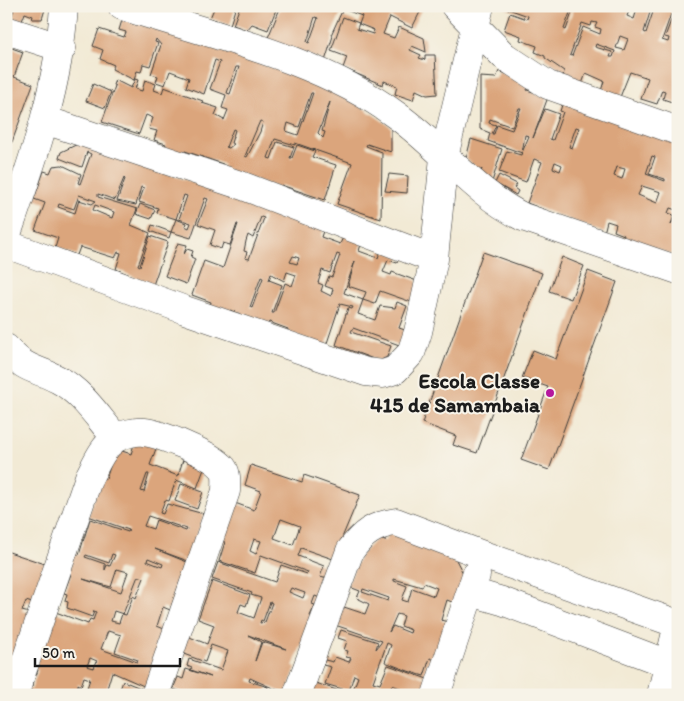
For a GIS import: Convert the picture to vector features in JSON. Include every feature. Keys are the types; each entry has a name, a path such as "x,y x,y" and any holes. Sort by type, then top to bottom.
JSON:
{"street":[{"path":"6,237 16,178 45,120 62,48 64,6"},
{"path":"122,6 288,59 356,90 397,115 482,193 501,206 523,217 678,270"},
{"path":"455,6 477,17 504,56 548,85 678,131"},
{"path":"6,244 184,310 366,372 383,374 395,370 412,353 434,259 444,157 477,17"},
{"path":"6,30 62,48"},
{"path":"45,120 243,186 434,259"},
{"path":"6,348 17,361 34,371 58,380 75,391 116,438"},
{"path":"14,695 89,476 104,449 116,438 143,431 169,438 212,459 223,467 226,476 226,491 155,695"},
{"path":"297,695 350,551 361,536 372,528 396,522 678,624 661,695"},
{"path":"436,695 483,555"},
{"path":"471,592 502,601 668,664"}],"building":[{"path":"15,6 46,6 42,19 32,19 33,16 25,13 22,21 11,18"},
{"path":"174,6 193,6 191,13"},
{"path":"215,6 236,6 230,25 210,18"},
{"path":"240,6 277,7 268,30 252,24 247,30 233,25"},
{"path":"281,6 413,6 421,10 412,28 390,17 383,34 394,38 399,27 424,38 426,52 412,46 410,50 421,55 419,58 425,60 425,55 435,55 437,94 427,95 416,90 413,100 395,94 397,86 384,81 383,85 343,68 347,57 331,51 343,17 359,23 357,29 373,34 374,30 359,24 362,16 343,9 331,35 333,36 325,61 267,40","holes":["315,17 318,18 309,43 307,42"]},
{"path":"500,6 631,6 627,16 634,19 638,6 652,6 644,32 646,33 655,6 678,6 678,104 663,99 665,91 662,90 657,104 641,99 648,78 630,72 620,97 601,91 604,81 586,73 582,84 563,77 564,71 545,58 545,56 535,52 537,46 520,40 521,36 504,30 510,13 527,19 528,16","holes":["571,10 573,10 566,30 564,29","671,14 673,15 665,37 669,38 668,42 662,40","592,22 597,23 595,27 601,29 600,34 583,27 572,56 570,55 582,23 591,26","620,36 628,39 624,50 616,48","596,44 615,51 613,57 610,57 612,52 595,47"]},
{"path":"123,17 336,89 391,127 391,152 367,144 366,146 382,152 381,219 337,204 352,163 295,143 295,145 275,139 268,158 271,159 277,142 294,147 290,158 292,158 297,145 315,151 312,157 336,165 325,200 281,185 279,188 222,168 223,164 185,151 183,155 164,148 166,144 154,140 157,131 149,129 153,118 146,115 139,134 102,122 115,86 113,85 115,80 131,88 135,79 138,80 135,89 142,91 145,80 156,84 154,90 162,93 164,87 203,101 202,103 218,108 215,115 224,120 228,110 222,108 226,95 210,89 220,62 215,60 204,94 186,87 189,78 170,71 165,85 156,82 158,76 151,74 161,45 156,39 155,42 158,43 150,66 143,64 141,72 137,71 134,80 112,69 114,65 100,59 103,50 93,46 99,29 124,37 126,32 119,30","holes":["236,67 239,67 230,94 227,93","311,93 313,93 298,135 286,131 288,123 299,127","330,102 322,131 325,132 323,138 318,133","260,121 263,122 247,157 245,156","233,129 235,130 231,143 234,144 229,148 226,147"]},
{"path":"6,46 23,52 14,77 33,84 12,142 6,148"},
{"path":"499,71 529,84 527,90 548,97 533,138 545,109 559,114 550,139 553,140 563,112 560,111 564,99 678,142 678,205 676,210 670,208 668,213 674,215 671,225 678,208 678,257 623,237 624,235 614,231 616,224 607,221 604,233 527,203 542,162 534,159 526,182 499,172 507,151 521,155 522,153 488,141 490,133 480,129 480,77 496,78","holes":["519,108 521,108 512,130 497,125 494,134 492,134 496,125 489,123 490,119 512,127","576,127 579,128 572,148 569,147","525,135 529,136 522,152","652,156 655,157 649,174 665,179 665,181 646,174","555,162 562,165 560,171 553,168","617,167 625,169 622,179 614,176","642,186 661,192 657,203 638,195"]},
{"path":"93,84 111,92 105,108 86,101"},
{"path":"471,139 502,149 492,182 481,172 482,169 480,171 466,159"},
{"path":"80,143 324,228 321,237 340,244 344,235 362,241 359,251 378,258 381,249 400,257 397,263 388,260 383,272 391,275 392,272 417,281 417,304 380,291 375,304 363,300 358,314 375,320 380,306 395,308 397,302 407,306 399,328 408,331 402,346 353,328 351,332 391,346 387,357 379,361 336,345 348,308 352,309 353,307 340,304 326,346 287,332 288,329 269,322 267,326 230,310 229,312 210,306 211,302 192,295 204,261 223,268 238,224 230,245 223,243 221,249 210,245 215,230 198,224 208,199 205,198 191,238 171,232 176,219 157,213 158,208 139,202 144,188 141,187 136,205 117,201 124,178 115,200 98,194 98,197 137,209 131,225 150,233 138,265 140,266 150,236 168,242 153,285 116,269 121,253 118,252 115,258 80,247 77,255 55,248 58,238 35,230 45,203 34,199 44,171 50,173 53,166 62,165 81,174 78,183 80,184 91,154 87,152 82,167 59,158 61,152","holes":["79,195 96,201 92,204 79,200 75,213 58,207 59,204 74,209","184,195 187,196 179,219 191,223 189,228 185,226 186,223 176,219","95,205 114,212 112,218 93,210","261,217 264,218 249,259 245,258 247,252 244,251 248,235 253,238","337,254 340,255 332,277 329,276 325,286 333,289 331,296 321,291 323,285 318,283 322,270 330,273","293,256 299,258 297,264 290,262","355,261 348,286 366,292 363,300 344,293","287,272 296,275 292,286 285,283 274,313 272,313 282,285 269,280 271,274 284,281","261,277 263,278 252,308 250,307"]},
{"path":"389,174 408,176 407,193 385,191"},
{"path":"499,175 517,184 514,188 518,191 516,195 495,183"},
{"path":"140,204 155,210 151,219 136,214"},
{"path":"152,225 171,232 169,238 150,231"},
{"path":"178,243 187,245 184,254 187,249 193,251 191,257 195,259 186,284 165,276"},
{"path":"483,252 542,273 477,453 453,445 456,436 422,423"},
{"path":"562,257 584,266 571,299 549,291"},
{"path":"588,271 617,282 549,470 521,460 548,387 522,378 533,350 556,359"},
{"path":"136,438 157,446 150,465 178,476 183,460 204,469 197,488 176,480 169,501 165,500 160,513 163,514 167,504 204,514 188,561 155,549 187,562 170,610 163,607 157,626 164,629 146,687 112,672 105,695 97,695 98,692 87,688 90,679 84,677 81,686 78,684 78,691 74,690 73,695 47,695 40,692 39,695 24,695 26,688 31,690 38,670 34,669 53,611 88,624 90,619 93,620 96,612 94,611 92,617 67,608 68,602 65,601 67,594 64,593 71,574 68,574 74,554 79,555 90,519 128,532 129,530 88,516 102,477 106,479 116,449 131,454","holes":["147,474 149,474 144,492 141,491","148,516 187,529 186,531 156,520 153,529 144,526","112,554 115,555 110,566 107,565 105,570 105,564 85,557 86,555 109,563","148,558 163,564 162,567 147,561","117,569 128,572 121,592 83,579 111,587","138,576 144,578 136,598 133,596 126,615 122,614 119,623 111,621 114,611 123,614","108,631 121,635 115,652 138,660 137,662 101,649","90,658 97,661 94,668 87,666"]},
{"path":"251,465 302,482 304,475 360,495 333,559 301,548 298,556 324,566 320,577 328,579 320,598 315,596 312,604 315,605 310,616 313,617 293,666 296,667 286,694 250,678 249,681 268,687 265,695 190,695 173,689 178,677 183,679 186,669 211,677 191,670 192,668 187,666 189,659 221,670 228,651 211,645 205,662 181,653 187,636 207,644 214,625 198,619 212,581 250,595 246,606 241,604 238,612 254,618 261,598 212,579 218,562 275,582 281,565 307,574 308,572 261,555 255,573 219,561 225,542 221,541 235,503 254,510 261,491 245,485","holes":["281,519 300,526 293,545 274,538","254,539 261,541 256,554 250,551","291,588 305,593 303,598 289,592","270,602 272,603 265,622 260,623 261,620 263,621","248,635 286,649 262,642 255,661 261,642"]},
{"path":"181,484 203,492 197,509 175,501"},
{"path":"389,529 454,556 466,579 457,604 447,600 441,620 454,624 440,662 430,658 424,676 408,671 385,662 391,645 387,643 373,682 380,684 388,665 433,681 428,695 410,695 399,691 400,688 392,685 391,688 397,690 395,695 351,695 358,677 354,675 349,691 325,684 331,667 323,665 325,660 333,662 335,657 349,662 351,658 346,657 348,651 344,650 347,641 338,638 341,630 378,642 376,649 382,641 335,625 341,606 365,614 369,604 357,598 360,591 347,586 360,556 377,538 385,541","holes":["394,579 422,587 424,583 437,588 434,596 412,588 408,602 402,600 407,586 394,581","363,589 389,598 388,601 362,592","397,614 404,616 401,626 411,630 410,633 393,626 389,632"]},
{"path":"6,551 45,564 32,603 26,601 22,611 29,613 11,661 6,659"},
{"path":"123,681 143,689 141,695 118,695"},
{"path":"313,682 348,694 348,695 309,695"}],"place":[{"name":"Escola Classe 415 de Samambaia","path":"550,393"}]}
